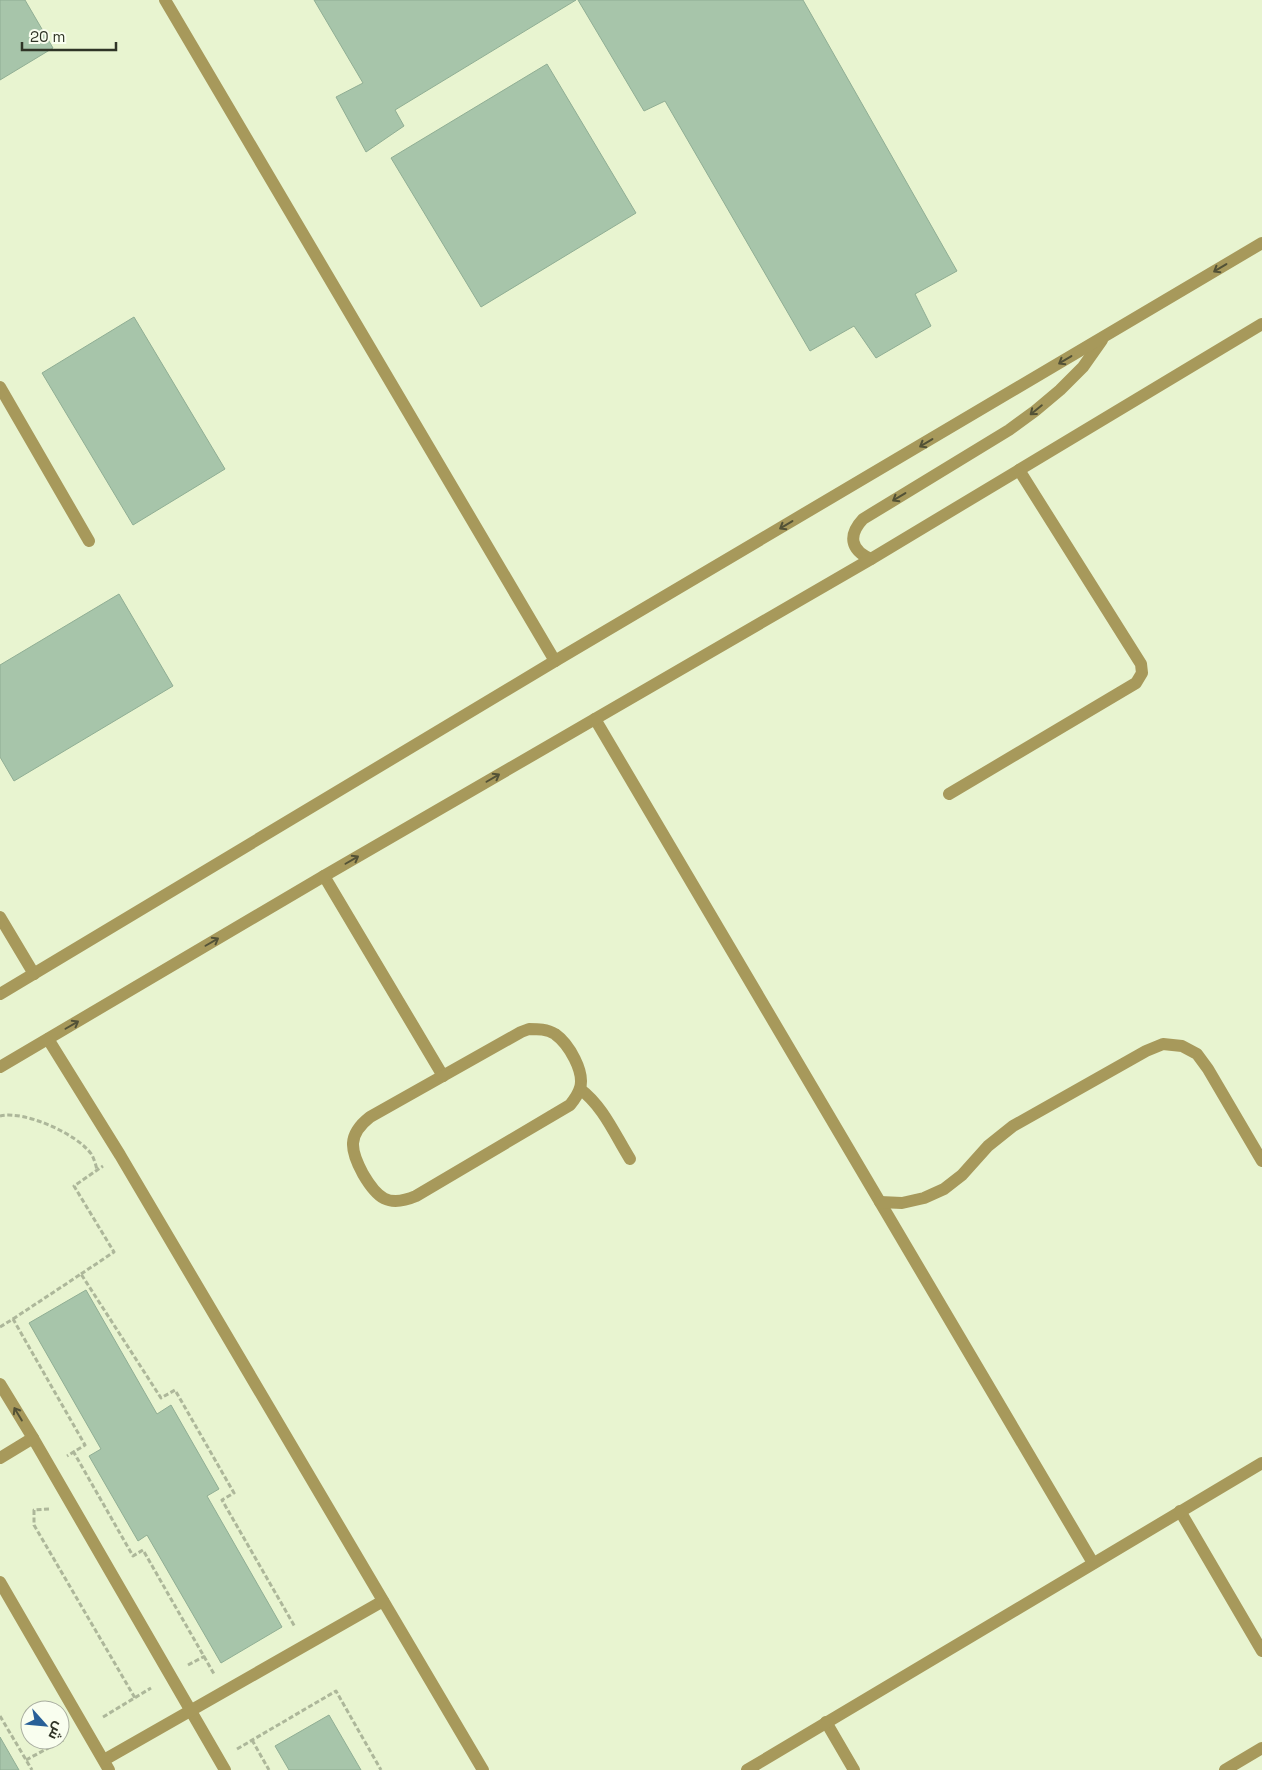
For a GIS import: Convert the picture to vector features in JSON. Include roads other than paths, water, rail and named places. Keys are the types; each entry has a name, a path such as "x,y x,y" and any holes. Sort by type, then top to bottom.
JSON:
{"street":[{"path":"165,0 555,661"},
{"path":"0,994 555,661 1262,243"},
{"path":"0,1067 324,876 871,559 1262,324"},
{"path":"871,559 861,555 855,547 853,536 856,527 863,519 1009,430 1035,411 1083,367 1105,336"},
{"path":"0,387 89,541"},
{"path":"948,794 1136,683 1142,673 1141,664 1019,470"},
{"path":"594,719 1093,1563"},
{"path":"324,876 443,1076"},
{"path":"0,918 34,974"},
{"path":"537,1029 547,1030 563,1041 580,1070 580,1088 576,1098 570,1105 424,1191 398,1202 379,1196 372,1189 354,1158 352,1148 357,1130 370,1117 443,1076 521,1032 537,1029"},
{"path":"48,1039 120,1155 483,1770"},
{"path":"880,1202 902,1203 924,1198 944,1189 962,1175 988,1146 1013,1126 1146,1051 1163,1044 1182,1046 1197,1054 1208,1069 1262,1161"},
{"path":"580,1088 601,1111 630,1158"},
{"path":"0,1384 225,1770"},
{"path":"0,1458 33,1438"},
{"path":"747,1770 1262,1463"},
{"path":"1180,1512 1262,1651"},
{"path":"0,1582 106,1765 191,1710 383,1601"},
{"path":"826,1722 854,1770"},
{"path":"1226,1770 1262,1748"}]}
